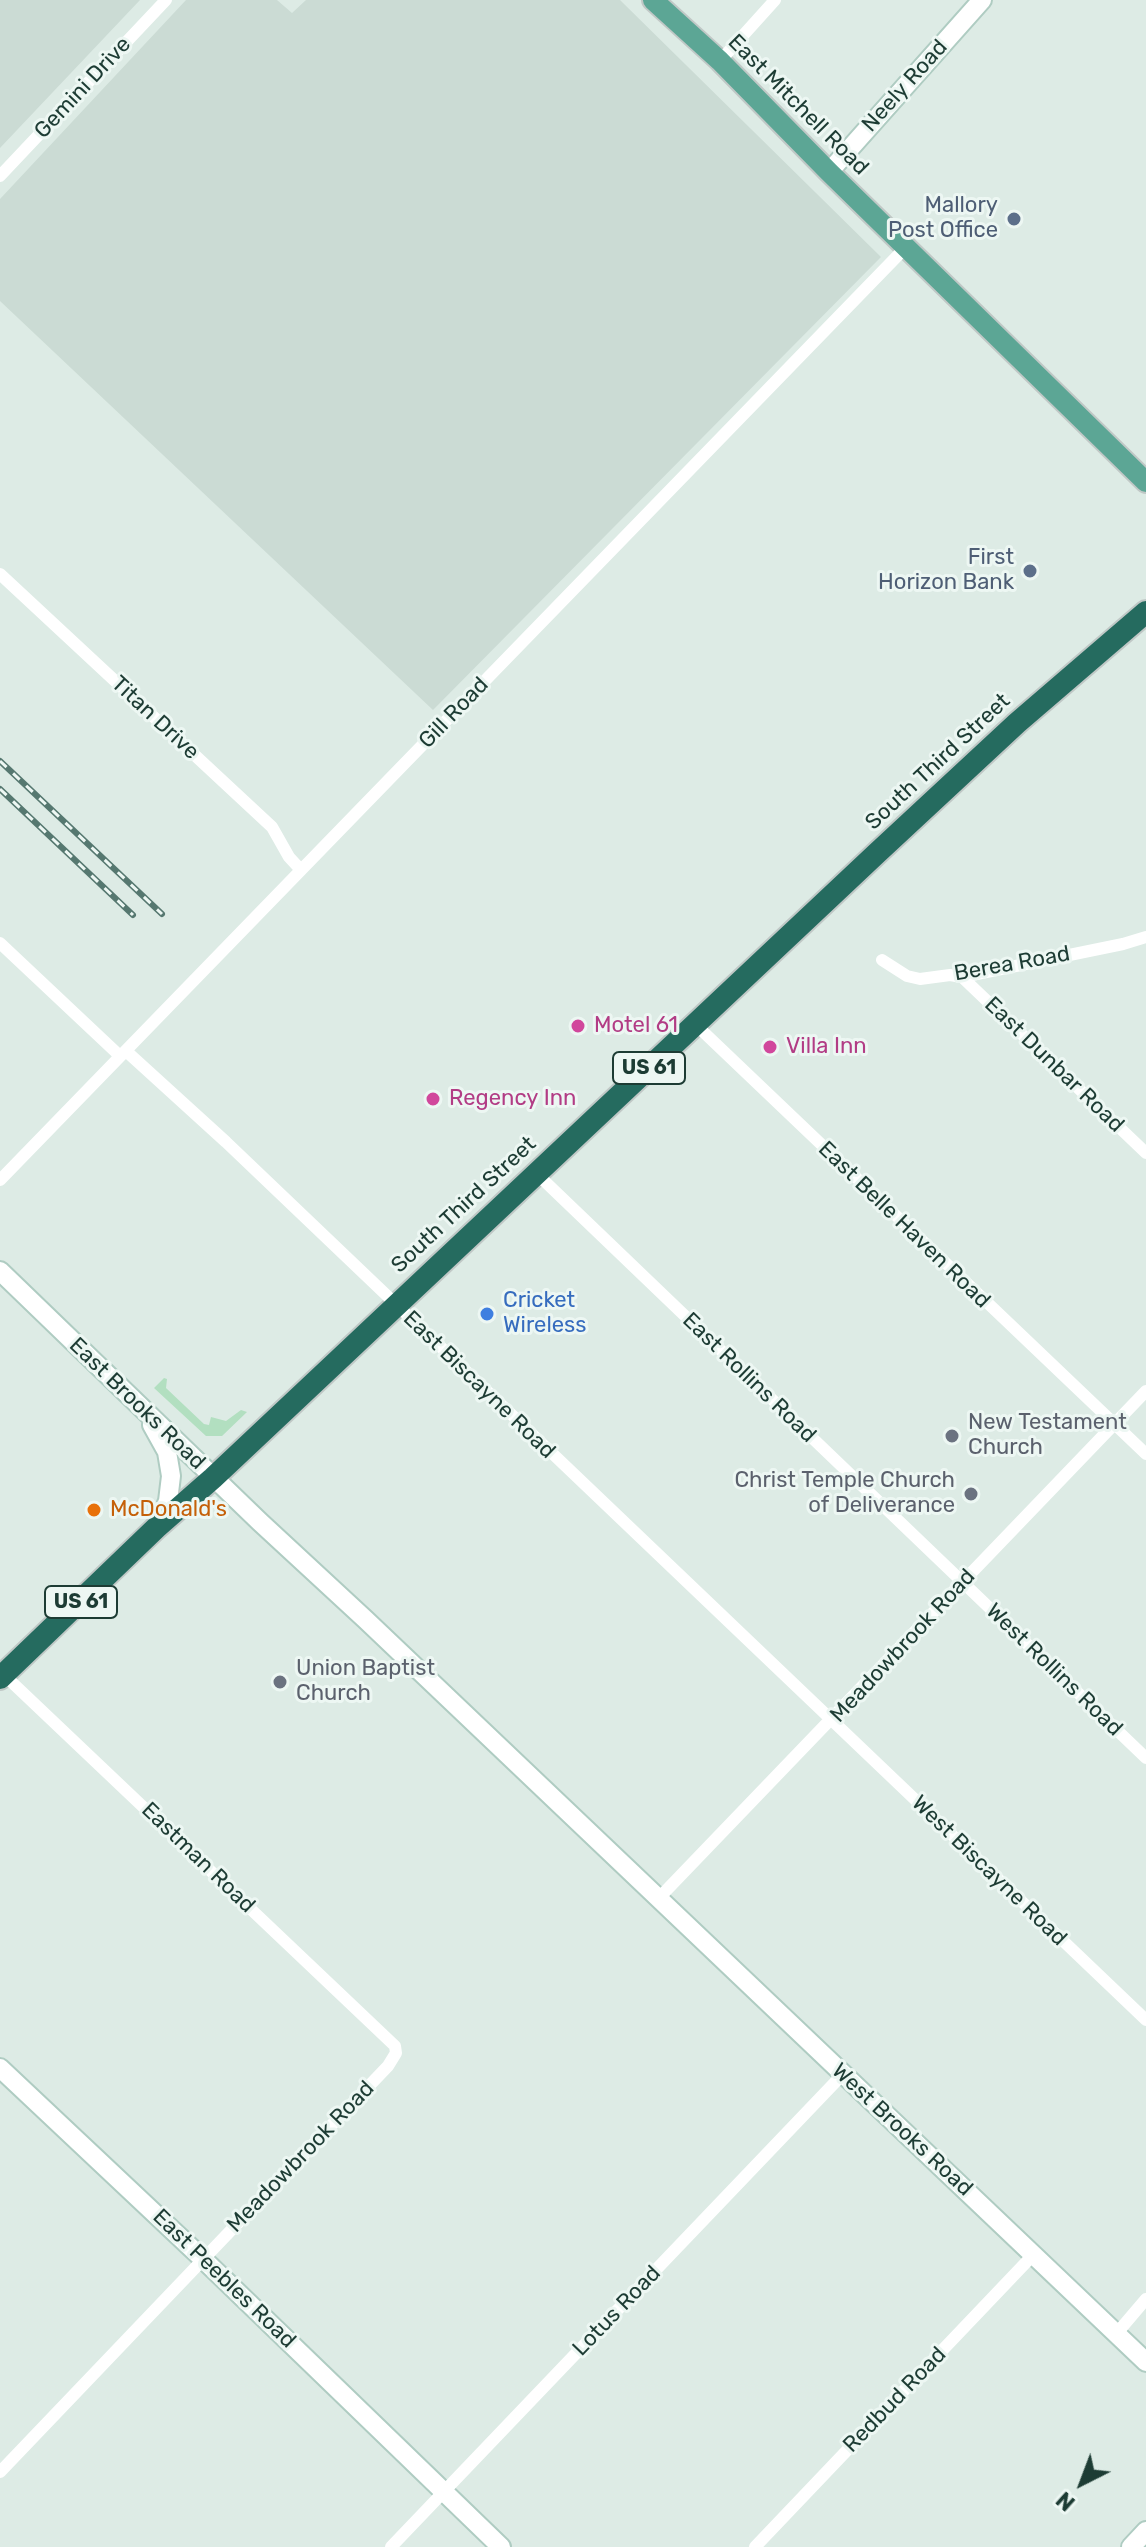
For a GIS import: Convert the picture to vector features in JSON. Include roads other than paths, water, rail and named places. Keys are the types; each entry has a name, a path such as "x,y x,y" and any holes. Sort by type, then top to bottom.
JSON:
{"highway":[{"name":"South Third Street","path":"1,1675 1017,723 1146,612"}],"main road":[{"name":"East Mitchell Road","path":"653,0 720,61 1146,482"}],"street":[{"name":"Gemini Drive","path":"0,176 166,0"},
{"path":"720,61 775,0"},
{"name":"Neely Road","path":"829,172 982,0"},
{"name":"Gill Road","path":"0,1180 907,246"},
{"name":"Titan Drive","path":"0,574 272,827 289,857 301,870"},
{"name":"Berea Road","path":"882,960 898,971 920,979 950,975 962,977 1146,937"},
{"name":"East Biscayne Road","path":"0,943 226,1142 832,1721"},
{"name":"East Dunbar Road","path":"962,977 1146,1153"},
{"name":"East Belle Haven Road","path":"695,1024 1146,1454"},
{"name":"East Rollins Road","path":"536,1173 963,1583"},
{"name":"East Brooks Road","path":"0,1271 213,1478 658,1899"},
{"name":"Meadowbrook Road","path":"658,1899 1146,1391"},
{"path":"141,1405 169,1458 171,1476 168,1501 156,1528"},
{"name":"West Rollins Road","path":"963,1583 1146,1758"},
{"name":"Eastman Road","path":"1,1675 395,2046"},
{"name":"West Biscayne Road","path":"832,1721 1146,2020"},
{"name":"West Brooks Road","path":"658,1899 1146,2362"},
{"name":"Meadowbrook Road","path":"0,2472 388,2066 395,2058 395,2046"},
{"name":"East Peebles Road","path":"0,2068 501,2547"},
{"name":"Lotus Road","path":"391,2547 843,2074"},
{"name":"Redbud Road","path":"755,2547 1034,2254"},
{"path":"1117,2333 1146,2299"},
{"path":"1131,2547 1146,2531"}],"railway":[{"path":"0,761 162,914"},
{"path":"0,789 133,915"}],"place":[{"name":"Mallory Post Office","path":"1014,219"},
{"name":"First Horizon Bank","path":"1030,571"},
{"name":"Motel 61","path":"578,1026"},
{"name":"Villa Inn","path":"770,1047"},
{"name":"Regency Inn","path":"433,1099"},
{"name":"Cricket Wireless","path":"487,1314"},
{"name":"New Testament Church","path":"952,1436"},
{"name":"Christ Temple Church of Deliverance","path":"971,1494"},
{"name":"McDonald's","path":"94,1510"},
{"name":"Union Baptist Church","path":"280,1682"}]}
